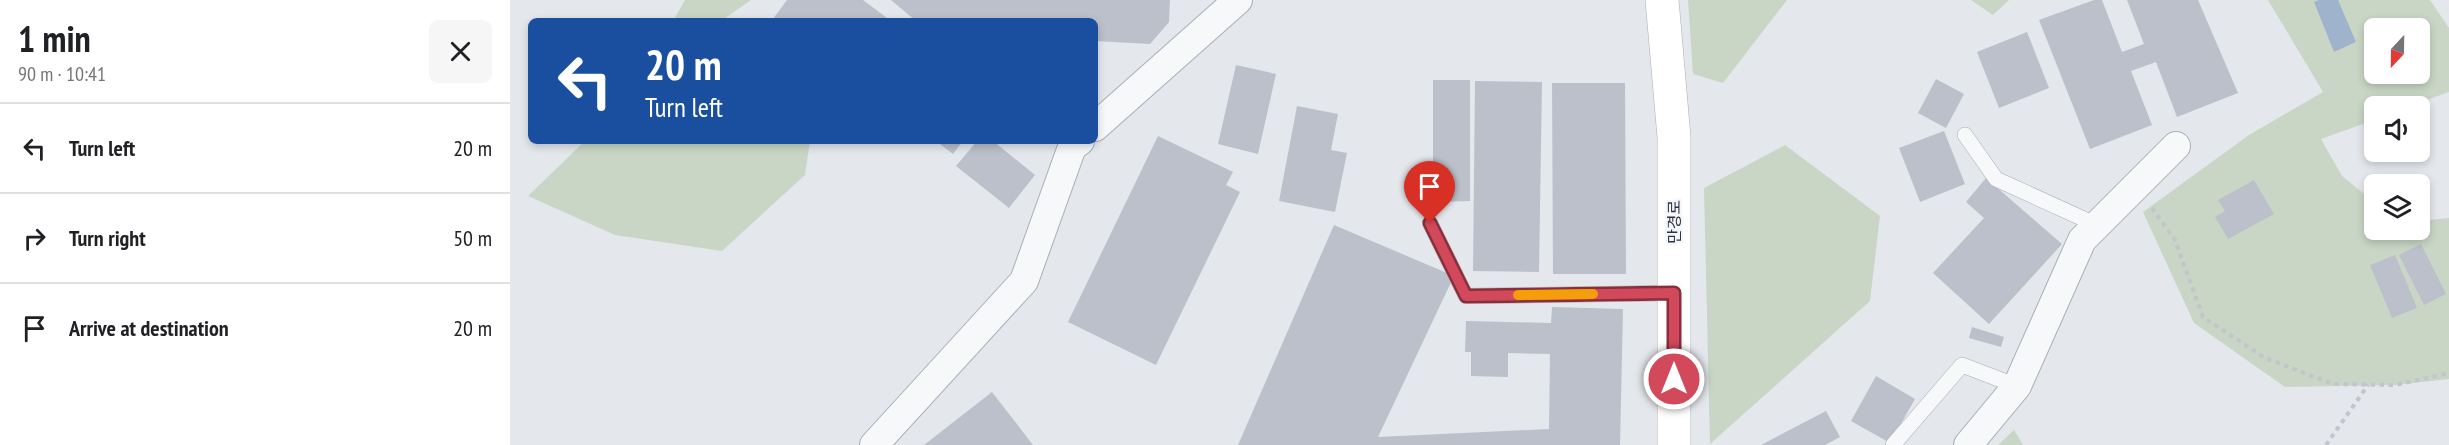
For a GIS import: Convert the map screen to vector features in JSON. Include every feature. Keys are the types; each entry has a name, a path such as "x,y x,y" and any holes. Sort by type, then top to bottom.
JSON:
{"street":[{"path":"1098,124 1238,0"},
{"name":"만경로","path":"1662,0 1674,137 1674,445"},
{"path":"874,445 1024,281 1072,147 1076,144"},
{"path":"1968,445 2017,386 2082,240 2176,146"}],"lane":[{"path":"1965,135 1996,178 2097,225"},
{"path":"1430,223 1466,296 1674,293"},
{"path":"1893,445 1962,365 2017,386"}],"path":[{"path":"2136,186 2175,240 2203,317 2265,358 2333,384 2395,385 2449,373"},
{"path":"2326,445 2368,385"}],"green space":[{"path":"685,0 751,0 725,18 675,18"},
{"path":"1688,0 1787,0 1723,83 1693,74"},
{"path":"1971,0 2009,0 1993,15"},
{"path":"2268,0 2430,0 2449,28 2449,92 2430,99 2430,96 2364,96 2364,124 2321,139 2342,176 2364,194 2364,240 2430,240 2430,220 2449,218 2449,379 2395,385 2285,387 2194,323 2143,212 2249,135 2323,92"},
{"path":"582,144 810,144 805,175 722,251 615,235 528,196"},
{"path":"1785,145 1880,216 1870,301 1710,444 1704,188"},
{"path":"2014,430 2023,445 1998,445"}],"water":[{"path":"2338,0 2356,42 2334,52 2314,2"}],"building":[{"path":"787,0 863,0 887,18 774,18"},
{"path":"891,0 1170,0 1169,22 1150,44 1098,41 1098,18 912,18"},
{"path":"2094,0 2102,0 2122,52 2144,44 2127,0 2198,0 2238,93 2177,117 2156,62 2131,71 2152,125 2090,149 2039,20"},
{"path":"2027,32 2049,88 1999,108 1977,52"},
{"path":"1236,65 1276,74 1258,154 1218,144"},
{"path":"1936,79 1964,94 1946,128 1918,113"},
{"path":"1433,80 1470,80 1470,201 1433,202"},
{"path":"1475,81 1542,82 1539,272 1473,271"},
{"path":"1552,83 1625,83 1626,274 1553,274"},
{"path":"1297,106 1338,114 1331,150 1347,153 1335,212 1279,201"},
{"path":"1944,131 1965,184 1920,202 1899,148"},
{"path":"1158,136 1233,172 1226,185 1240,192 1156,365 1068,322"},
{"path":"940,144 961,144 953,154"},
{"path":"974,144 997,144 1035,175 1009,208 956,166"},
{"path":"1986,178 2062,244 1989,324 1933,273 1984,218 1966,202"},
{"path":"2254,180 2274,214 2228,239 2215,217 2225,211 2218,200"},
{"path":"1334,225 1454,276 1378,437 1549,429 1550,354 1508,353 1508,377 1471,376 1471,352 1465,352 1466,321 1551,323 1552,307 1623,309 1620,445 1238,445"},
{"path":"2421,244 2446,294 2424,305 2399,255"},
{"path":"2395,255 2417,308 2392,318 2370,265"},
{"path":"1972,327 2004,337 2001,347 1969,338"},
{"path":"1876,376 1915,399 1890,443 1851,421"},
{"path":"992,392 1033,445 924,445"},
{"path":"1826,411 1840,437 1825,445 1761,445"}],"slow traffic":[{"path":"1518,295 1593,294"}],"route":[{"path":"1430,223 1466,296 1674,293 1674,379"}]}
